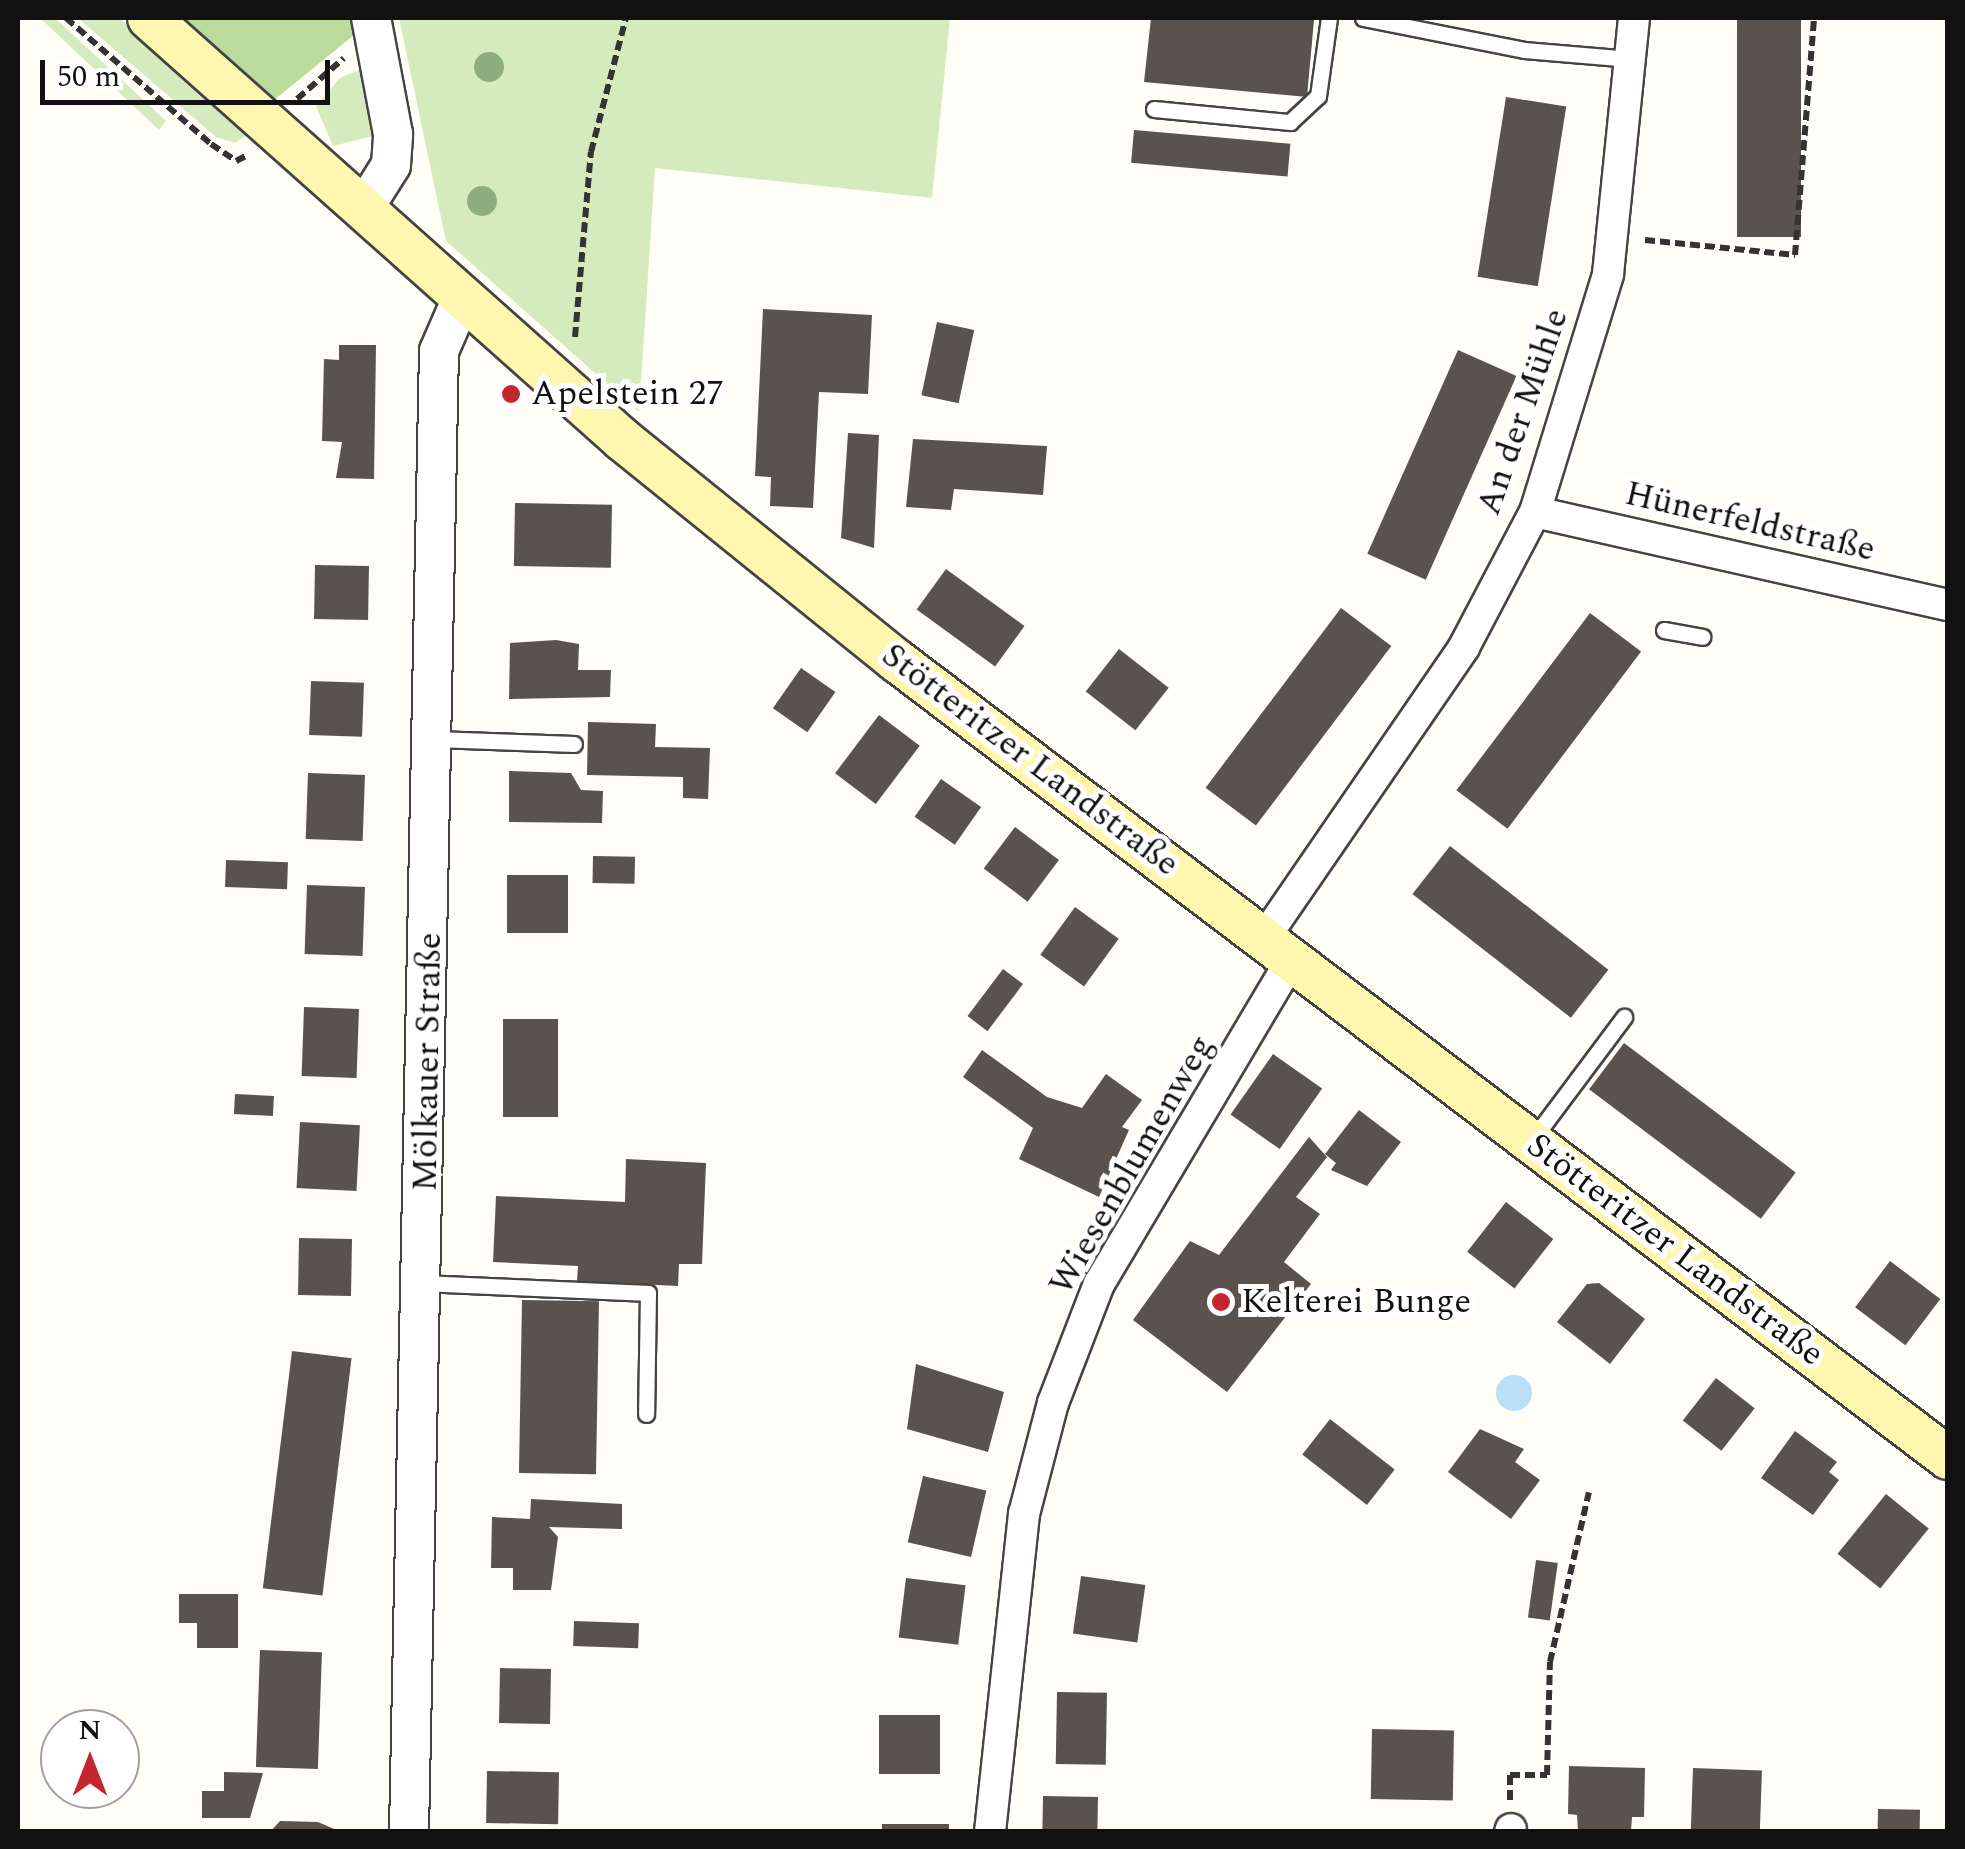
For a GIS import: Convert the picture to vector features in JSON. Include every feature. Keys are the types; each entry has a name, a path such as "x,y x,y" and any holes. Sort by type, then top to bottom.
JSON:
{"main road":[{"name":"Stötteritzer Landstraße","path":"149,18 462,298 898,661 1948,1458"}],"street":[{"path":"364,208 391,165 394,134 371,18"},
{"name":"An der Mühle","path":"1279,947 1464,647 1535,512 1612,236 1634,18"},
{"name":"Mölkauer Straße","path":"410,1832 436,739 439,351 462,298"},
{"name":"Hünerfeldstraße","path":"1535,512 1948,604"},
{"name":"Wiesenblumenweg","path":"990,1832 1024,1514 1054,1403 1100,1284 1279,947"}],"lane":[{"path":"1154,109 1290,122 1318,96 1329,18"},
{"path":"1363,18 1524,50 1630,60"},
{"path":"1664,630 1702,638"},
{"path":"436,739 574,744"},
{"path":"1532,1140 1624,1017"},
{"path":"422,1283 648,1293 646,1414"}],"path":[{"path":"575,337 591,152 626,18"},
{"path":"1612,236 1795,255 1814,18"},
{"path":"1510,1830 1510,1775 1547,1775 1550,1662 1589,1492"}],"green space":[{"path":"40,18 55,18 166,121 159,130"},
{"path":"78,18 119,18 250,133 235,143 216,137"},
{"path":"181,18 351,18 354,35 274,100"},
{"path":"399,18 950,18 932,198 655,168 639,412 446,241"},
{"path":"361,70 373,136 333,146 316,106 341,77"}],"water":[{"path":"1514,1375 1527,1380 1532,1393 1527,1406 1514,1411 1501,1406 1496,1393 1501,1380"}],"building":[{"path":"1151,18 1314,20 1307,97 1144,82"},
{"path":"1737,18 1801,18 1801,237 1737,237"},
{"path":"1506,97 1566,107 1538,286 1478,277"},
{"path":"1134,130 1290,144 1288,177 1131,163"},
{"path":"763,309 872,315 868,394 819,392 813,508 770,506 771,477 755,476"},
{"path":"937,322 974,330 959,403 921,395"},
{"path":"339,345 376,345 374,479 336,478 342,442 322,441 324,359 339,360"},
{"path":"1458,350 1516,376 1426,580 1367,554"},
{"path":"848,433 879,435 874,548 841,538"},
{"path":"913,439 1047,446 1043,495 954,489 951,510 906,507"},
{"path":"515,503 612,505 611,568 514,566"},
{"path":"315,565 369,566 368,620 314,619"},
{"path":"946,569 1024,626 995,666 917,609"},
{"path":"1341,608 1391,646 1256,826 1206,788"},
{"path":"1590,613 1641,652 1508,829 1456,790"},
{"path":"556,640 579,644 578,670 611,670 610,697 509,699 510,643"},
{"path":"1119,649 1169,688 1135,730 1086,692"},
{"path":"801,668 835,692 807,732 773,708"},
{"path":"311,681 364,683 362,737 309,735"},
{"path":"879,715 920,746 876,804 835,773"},
{"path":"588,722 656,724 655,747 710,748 708,799 683,798 683,777 587,775"},
{"path":"509,771 571,773 581,790 603,791 602,823 509,822"},
{"path":"308,773 365,775 363,841 306,839"},
{"path":"941,779 981,807 955,845 915,817"},
{"path":"1015,827 1059,860 1028,902 984,869"},
{"path":"1450,846 1608,970 1571,1018 1412,894"},
{"path":"593,856 635,857 635,884 593,883"},
{"path":"226,860 288,862 287,889 225,887"},
{"path":"507,875 568,875 568,933 507,933"},
{"path":"307,885 365,887 363,956 305,954"},
{"path":"1075,907 1119,939 1084,986 1040,955"},
{"path":"1003,969 1023,984 987,1031 967,1016"},
{"path":"304,1007 359,1009 357,1078 302,1076"},
{"path":"503,1019 558,1019 558,1117 503,1117"},
{"path":"1624,1043 1796,1172 1761,1219 1589,1089"},
{"path":"982,1050 1047,1097 1082,1108 1106,1074 1142,1100 1122,1127 1129,1130 1099,1197 1019,1159 1033,1128 963,1077"},
{"path":"1273,1054 1322,1088 1280,1149 1231,1115"},
{"path":"235,1094 274,1096 273,1116 234,1114"},
{"path":"1359,1110 1401,1142 1367,1186 1331,1170 1336,1163 1325,1154"},
{"path":"300,1122 360,1125 356,1191 297,1188"},
{"name":"Kelterei Bunge","path":"1309,1137 1327,1157 1296,1197 1320,1214 1284,1262 1311,1284 1227,1392 1133,1320 1190,1241 1219,1255"},
{"path":"626,1159 706,1163 702,1264 679,1264 678,1286 577,1281 578,1266 493,1262 496,1196 625,1202"},
{"path":"1506,1202 1553,1239 1514,1289 1467,1252"},
{"path":"299,1238 352,1239 351,1296 298,1295"},
{"path":"1890,1261 1940,1299 1905,1345 1855,1307"},
{"path":"1599,1283 1645,1319 1610,1364 1557,1322 1587,1284"},
{"path":"522,1300 599,1301 596,1474 519,1473"},
{"path":"292,1351 352,1358 322,1596 263,1588"},
{"path":"916,1364 1004,1392 988,1452 907,1429"},
{"path":"1716,1378 1755,1408 1721,1451 1683,1421"},
{"path":"1330,1419 1395,1469 1367,1505 1302,1454"},
{"path":"1480,1429 1524,1449 1515,1462 1540,1480 1511,1519 1448,1472"},
{"path":"1795,1431 1837,1462 1829,1472 1839,1480 1813,1515 1761,1478"},
{"path":"923,1476 986,1491 971,1557 908,1542"},
{"path":"1886,1494 1929,1529 1880,1588 1838,1554"},
{"path":"531,1499 622,1504 622,1529 549,1527 558,1537 551,1590 513,1590 513,1568 491,1568 492,1517 530,1519"},
{"path":"1536,1560 1558,1563 1550,1620 1528,1617"},
{"path":"1081,1576 1145,1585 1137,1642 1073,1633"},
{"path":"906,1578 966,1585 958,1645 899,1638"},
{"path":"179,1594 238,1594 238,1648 197,1648 197,1623 179,1623"},
{"path":"574,1621 639,1623 638,1648 573,1646"},
{"path":"260,1650 322,1652 318,1769 256,1767"},
{"path":"500,1668 551,1669 550,1724 499,1723"},
{"path":"1057,1692 1107,1693 1106,1765 1056,1764"},
{"path":"879,1715 940,1715 940,1774 879,1774"},
{"path":"1372,1729 1454,1730 1453,1800 1371,1799"},
{"path":"1569,1766 1645,1768 1644,1817 1632,1817 1631,1831 1578,1831 1577,1815 1568,1814"},
{"path":"1693,1768 1762,1770 1760,1832 1691,1832"},
{"path":"487,1771 559,1772 558,1824 486,1823"},
{"path":"224,1772 263,1773 250,1818 202,1818 202,1791 224,1791"},
{"path":"1043,1796 1098,1797 1097,1832 1042,1832"},
{"path":"1878,1809 1920,1810 1920,1832 1878,1832"},
{"path":"280,1821 318,1822 341,1832 270,1832"},
{"path":"882,1824 949,1824 949,1832 882,1832"}],"place":[{"name":"Apelstein 27","path":"511,394"},
{"name":"Kelterei Bunge","path":"1221,1302"}]}
